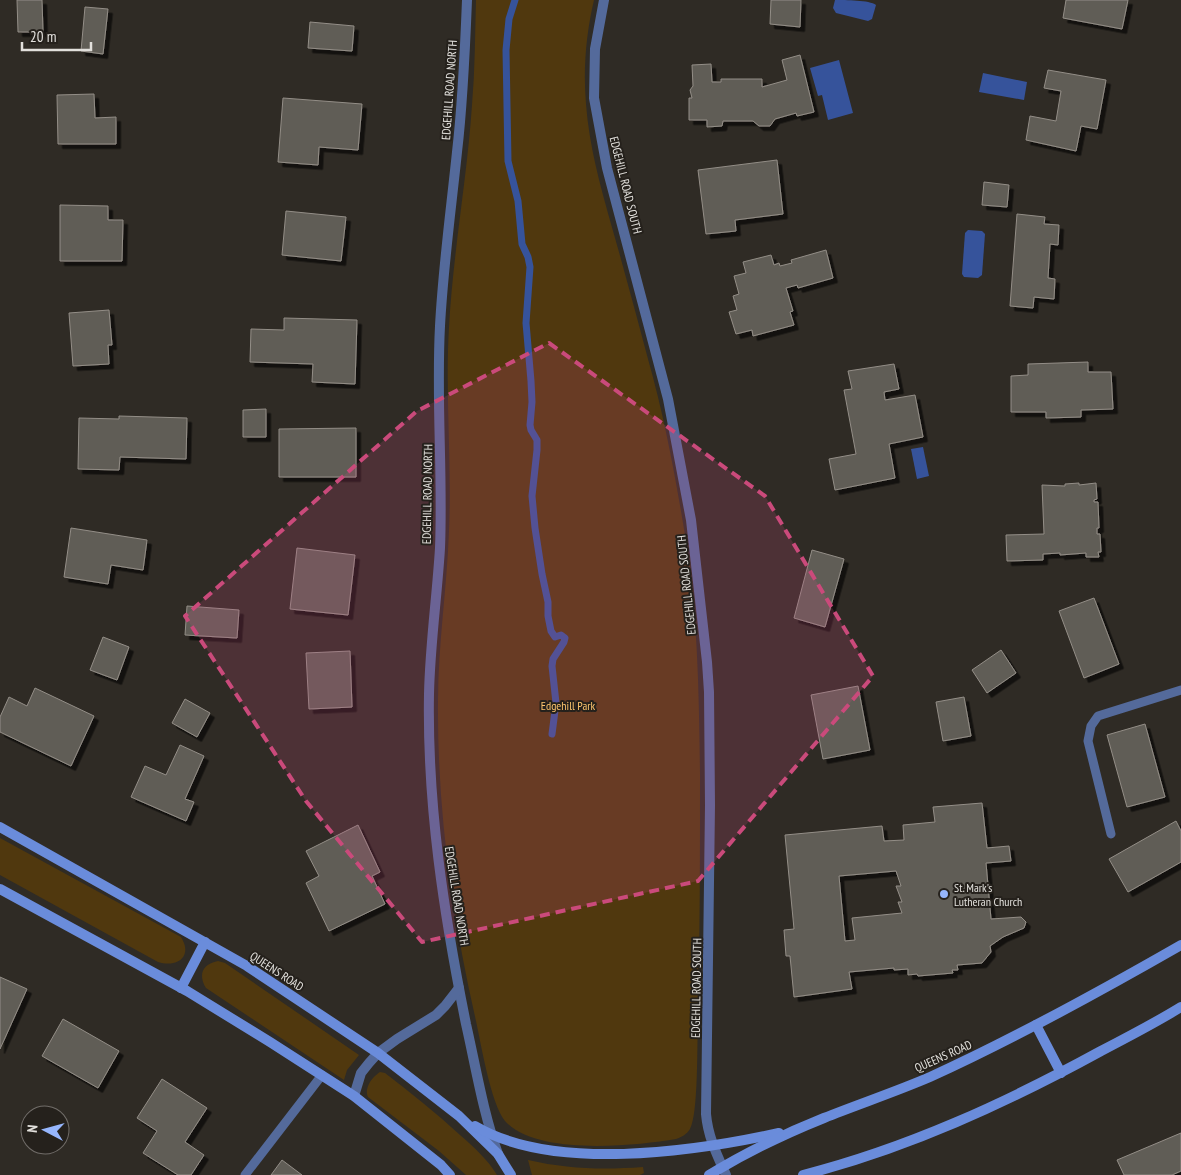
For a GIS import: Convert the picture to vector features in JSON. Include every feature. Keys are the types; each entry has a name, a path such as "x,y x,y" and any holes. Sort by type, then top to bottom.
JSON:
{"main road":[{"name":"QUEENS ROAD","path":"0,827 247,966 378,1054 459,1116 498,1154 511,1175"},
{"path":"0,889 181,988 322,1075 354,1096 441,1165 450,1175"},
{"path":"181,988 205,942"},
{"name":"QUEENS ROAD","path":"708,1175 724,1171 750,1151 802,1127 927,1078 975,1056 1103,990 1181,945"},
{"path":"802,1175 844,1164 902,1145 976,1114 1061,1073 1181,1007"},
{"path":"1036,1025 1061,1073"},
{"path":"459,1116 491,1135 517,1144 542,1149 593,1154 665,1151 767,1135 802,1127"}],"street":[{"name":"EDGEHILL ROAD NORTH","path":"467,0 466,44 458,150 443,282 440,330 440,550 429,692 430,761 434,826 444,904 482,1099 498,1154"},
{"name":"EDGEHILL ROAD SOUTH","path":"604,0 595,50 594,98 607,168 668,399 691,520 707,662 710,805 706,1114 712,1144 724,1171"},
{"path":"354,1096 361,1074 378,1054 410,1030 436,1015 459,988"}],"lane":[{"path":"1111,834 1088,741 1091,726 1098,716 1181,690"},
{"path":"245,1175 322,1075"}],"highlighted area":[{"path":"549,343 765,496 873,676 698,881 422,942 306,801 185,616 417,411"}],"green space":[{"name":"Edgehill Park","path":"476,0 594,0 587,39 585,65 586,104 592,150 665,427 686,541 693,599 698,686 700,774 697,1074 693,1121 690,1129 676,1139 612,1146 562,1144 539,1140 520,1132 505,1121 495,1101 487,1073 467,982 453,902 443,822 438,741 438,701 439,658 449,531 449,327 470,133 474,79"},
{"path":"0,838 181,937 185,950 182,959 172,963 158,962 0,875"},
{"path":"218,961 225,963 359,1055 347,1070 344,1080 206,988 202,979 203,971 208,965"},
{"path":"380,1072 385,1073 451,1127 480,1154 497,1175 466,1175 439,1151 368,1097 367,1090 370,1083"},
{"path":"528,1160 585,1168 643,1167 644,1173 640,1175 532,1175"}],"water":[{"path":"835,0 873,3 876,5 872,19 868,21 836,13 833,8"},
{"path":"839,60 853,113 828,120 822,95 818,96 810,68"},
{"path":"983,73 1027,82 1024,100 979,92"},
{"path":"968,230 982,231 985,234 982,275 978,278 964,277 962,274 965,233"},
{"path":"923,447 929,476 917,479 911,449"}],"building":[{"path":"17,0 42,0 43,32 18,32"},
{"path":"771,0 801,0 800,27 770,24"},
{"path":"1066,0 1128,0 1122,29 1063,18"},
{"path":"85,7 108,9 103,54 81,51"},
{"path":"310,22 354,26 352,51 308,48"},
{"path":"800,55 814,112 797,116 796,113 775,119 770,126 759,126 753,121 723,121 722,126 707,127 707,120 689,120 689,98 692,98 690,90 693,86 692,65 711,64 712,82 721,82 721,79 762,79 762,87 787,80 782,60"},
{"path":"1048,70 1106,80 1097,129 1081,126 1076,151 1026,140 1030,116 1056,121 1061,91 1044,88"},
{"path":"94,94 95,118 116,117 116,144 58,144 57,95"},
{"path":"283,98 362,104 358,150 319,147 318,165 278,162"},
{"path":"777,160 783,214 735,220 736,231 706,234 698,170"},
{"path":"984,182 1009,185 1007,207 982,205"},
{"path":"60,205 108,206 108,220 123,220 122,261 60,261"},
{"path":"286,211 346,217 341,261 282,255"},
{"path":"1017,214 1045,217 1044,224 1059,225 1058,245 1050,244 1048,278 1055,279 1054,299 1034,297 1033,308 1010,306"},
{"path":"826,250 833,278 798,288 797,285 786,288 793,311 790,312 794,325 753,336 752,330 736,334 729,312 737,310 733,296 739,294 734,276 746,273 743,262 771,255 774,265 779,263 780,266 792,263 791,260"},
{"path":"109,310 112,345 108,345 109,364 73,366 69,313"},
{"path":"284,318 357,320 355,384 312,382 313,364 250,362 251,329 284,330"},
{"path":"1088,362 1088,372 1111,372 1113,409 1081,410 1081,417 1046,418 1046,412 1011,412 1011,376 1028,375 1028,364"},
{"path":"894,364 899,389 884,392 885,400 915,395 923,437 889,444 895,478 835,490 829,459 856,454 844,390 852,389 848,371"},
{"path":"266,409 266,437 243,437 243,410"},
{"path":"119,416 187,418 186,459 120,457 119,470 78,469 79,418 119,419"},
{"path":"356,428 356,477 279,477 279,429"},
{"path":"1079,483 1079,485 1096,483 1097,499 1094,502 1098,502 1099,528 1097,528 1097,534 1100,534 1101,552 1098,552 1099,557 1086,557 1086,553 1060,555 1060,553 1043,554 1043,560 1007,561 1006,535 1044,534 1042,485 1065,486 1065,484"},
{"path":"71,528 147,540 143,570 111,565 108,584 64,577"},
{"path":"297,548 355,555 348,615 290,609"},
{"path":"812,550 844,559 825,627 794,618"},
{"path":"1094,598 1119,664 1084,678 1059,611"},
{"path":"187,606 239,610 237,638 185,635"},
{"path":"103,637 129,647 117,680 90,670"},
{"path":"1001,650 1016,673 987,693 972,670"},
{"path":"350,651 352,707 309,709 306,653"},
{"path":"858,686 870,750 823,759 811,695"},
{"path":"35,688 94,716 71,766 0,732 0,717 9,697 27,706"},
{"path":"964,697 971,736 943,741 936,702"},
{"path":"185,699 210,713 197,737 172,723"},
{"path":"1145,724 1165,797 1127,807 1107,735"},
{"path":"180,745 204,756 185,799 194,802 186,821 131,797 145,766 166,775"},
{"name":"St. Mark's Lutheran Church","path":"982,803 987,848 1009,846 1011,861 986,863 991,919 1021,917 1026,922 1024,928 1003,937 990,946 991,952 982,963 957,965 958,970 952,970 953,973 918,976 917,974 908,975 908,969 894,970 894,968 849,972 852,989 794,997 790,956 786,956 784,930 794,929 785,835 882,826 884,841 904,840 903,825 935,822 933,807","holes":["896,871 901,886 896,886 902,902 898,902 902,913 852,918 855,940 845,941 839,876"]},
{"path":"1176,821 1181,831 1181,862 1128,892 1109,859"},
{"path":"358,825 380,872 372,876 385,904 329,931 306,883 319,876 306,851"},
{"path":"0,977 27,989 0,1049"},
{"path":"63,1019 119,1051 98,1088 42,1056"},
{"path":"162,1079 207,1108 185,1142 204,1155 191,1175 178,1175 143,1153 157,1131 137,1118"},
{"path":"1181,1133 1181,1171 1172,1175 1124,1175 1117,1160"},
{"path":"282,1160 302,1175 271,1175"}],"waterway":[{"path":"515,0 509,19 506,50 508,161 518,201 522,244 530,267 526,323 532,402 530,425 537,440 532,496 551,631 555,637 561,635 565,638 553,659 552,666 556,703 552,734"}],"place":[{"name":"St. Mark's Lutheran Church","path":"944,894"}]}
